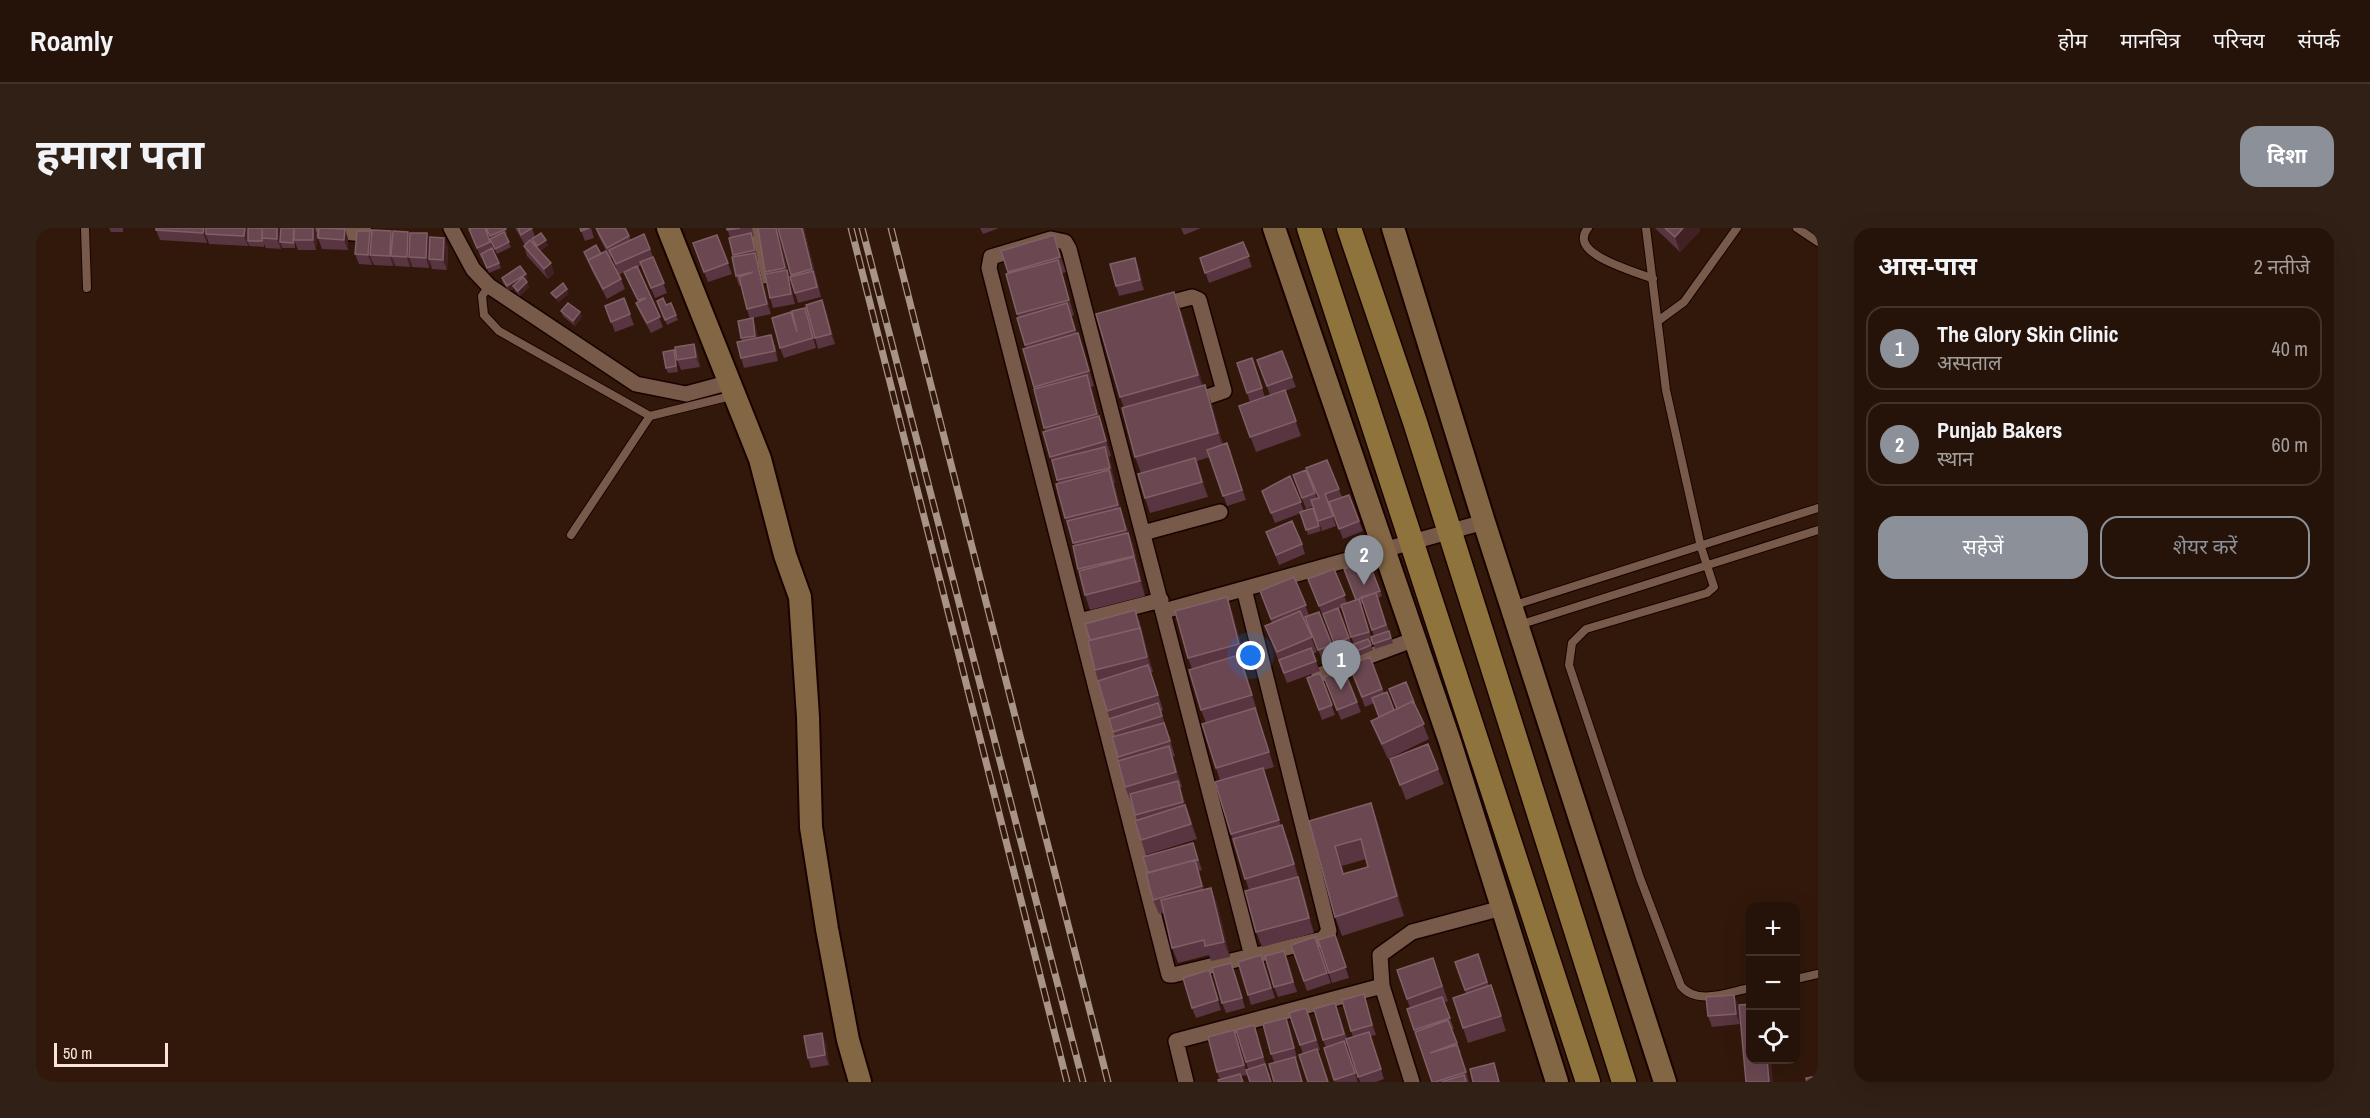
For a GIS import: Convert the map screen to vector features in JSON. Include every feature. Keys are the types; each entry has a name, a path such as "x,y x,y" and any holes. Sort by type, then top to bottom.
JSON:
{"main road":[{"path":"1309,228 1588,1082"},
{"path":"1349,228 1449,532 1624,1082"}],"street":[{"path":"292,228 366,234"},
{"path":"451,228 473,269 489,286 636,384 686,394 730,389"},
{"path":"668,228 705,316 730,389 760,459 785,555 800,597 808,717 811,827 827,929 858,1079"},
{"path":"757,228 764,276"},
{"path":"1274,228 1415,639 1557,1082"},
{"path":"1393,228 1484,522 1665,1082"},
{"path":"1244,589 1329,931 1323,939 1173,975 1166,972 988,261 996,254 1051,239 1065,242 1070,249 1095,322 1114,423 1252,956"},
{"path":"1146,309 1192,297 1199,300 1224,391 1176,406"},
{"path":"1114,423 1133,418"},
{"path":"1143,533 1220,512"},
{"path":"1079,621 1244,589 1384,548 1484,522"},
{"path":"1319,675 1415,639"},
{"path":"1410,1081 1382,986 1380,955 1412,932 1502,908"},
{"path":"1186,1082 1176,1041 1382,986"}],"lane":[{"path":"85,228 87,288"},
{"path":"1588,228 1583,234 1583,242 1590,252 1653,279"},
{"path":"1646,228 1666,390 1701,547 1713,590 1586,629 1572,643 1569,664 1640,878 1681,986 1688,994 1701,997 1746,989"},
{"path":"1658,321 1684,302 1737,228"},
{"path":"1797,228 1818,242"},
{"path":"489,286 482,296 484,315 499,331 650,416"},
{"path":"571,535 650,416 730,389"},
{"path":"1514,616 1701,547 1818,508"},
{"path":"1514,616 1708,566 1818,530"},
{"path":"1800,978 1818,974"}],"building":[{"path":"156,228 204,228 203,233 156,230"},
{"path":"206,228 245,228 244,236 206,234"},
{"path":"248,228 262,228 262,241 248,241"},
{"path":"262,228 277,228 277,239 262,238"},
{"path":"281,228 294,228 293,243 280,242"},
{"path":"294,228 313,228 313,240 294,240"},
{"path":"319,228 345,229 344,240 318,238"},
{"path":"485,228 490,242 477,248 469,229"},
{"path":"486,228 505,228 506,229 490,236"},
{"path":"518,228 532,228 521,235"},
{"path":"596,228 625,228 629,236 607,248"},
{"path":"758,228 776,228 785,268 765,272"},
{"path":"778,228 802,228 812,269 791,275"},
{"path":"1665,228 1683,228 1675,237"},
{"path":"372,230 391,231 390,256 370,255"},
{"path":"357,231 370,231 368,255 355,254"},
{"path":"393,231 408,232 407,257 391,256"},
{"path":"504,232 509,242 495,249 490,239"},
{"path":"410,233 427,233 426,258 409,257"},
{"path":"541,233 546,240 537,246 532,239"},
{"path":"751,233 755,250 733,255 729,238"},
{"path":"644,234 650,249 616,264 609,250"},
{"path":"717,235 728,263 704,272 693,243"},
{"path":"1054,235 1060,257 1008,272 1001,251"},
{"path":"430,237 444,238 443,260 429,259"},
{"path":"530,240 551,263 544,269 524,246"},
{"path":"1243,242 1249,256 1205,273 1200,258"},
{"path":"596,245 601,254 588,260 584,252"},
{"path":"492,248 499,263 487,268 481,254"},
{"path":"606,251 621,279 603,289 588,260"},
{"path":"755,253 767,304 747,309 739,277 753,272 736,276 732,257"},
{"path":"653,257 664,283 651,288 640,262"},
{"path":"1135,258 1140,280 1116,286 1110,264"},
{"path":"1058,260 1069,300 1017,314 1006,274"},
{"path":"520,266 526,274 507,286 502,278"},
{"path":"637,266 660,317 647,323 636,303 646,298 638,300 624,272"},
{"path":"787,270 791,294 770,298 765,274"},
{"path":"813,271 817,287 795,293 790,277"},
{"path":"523,277 527,282 518,291 513,286"},
{"path":"563,283 567,289 556,298 551,293"},
{"path":"1174,292 1198,375 1120,397 1096,314"},
{"path":"624,298 630,314 611,322 605,306"},
{"path":"663,298 666,305 671,303 676,315 665,320 657,301"},
{"path":"822,300 831,334 815,338 806,305"},
{"path":"568,303 580,312 573,321 561,311"},
{"path":"1067,303 1075,330 1025,345 1017,318"},
{"path":"805,308 813,338 780,348 772,318 791,312 797,332 792,311"},
{"path":"753,318 755,336 741,338 738,321"},
{"path":"1078,333 1089,371 1034,387 1023,349"},
{"path":"771,335 775,351 741,358 737,342"},
{"path":"694,344 696,357 677,360 675,347"},
{"path":"674,350 676,366 666,368 663,352"},
{"path":"1282,351 1292,377 1267,386 1257,360"},
{"path":"1252,358 1262,388 1247,393 1237,363"},
{"path":"1087,375 1097,414 1044,428 1034,389"},
{"path":"1205,385 1218,433 1135,457 1122,408"},
{"path":"1285,390 1296,421 1250,437 1239,406"},
{"path":"1099,416 1106,441 1050,457 1043,432"},
{"path":"1227,443 1242,490 1223,496 1207,450"},
{"path":"1105,447 1110,468 1057,480 1052,460"},
{"path":"1195,458 1202,482 1145,498 1138,474"},
{"path":"1327,460 1339,489 1325,494 1333,516 1318,521 1311,500 1319,498 1306,468"},
{"path":"1109,470 1118,505 1065,518 1056,484"},
{"path":"1306,470 1315,493 1302,498 1293,475"},
{"path":"1290,476 1301,502 1271,513 1262,491"},
{"path":"1349,495 1359,521 1339,529 1329,502"},
{"path":"1120,508 1126,530 1073,543 1067,521"},
{"path":"1313,508 1319,526 1306,530 1300,512"},
{"path":"1292,521 1302,544 1276,555 1266,532"},
{"path":"1128,533 1134,556 1078,569 1073,546"},
{"path":"1134,557 1140,581 1085,595 1079,571"},
{"path":"1368,560 1380,591 1356,600 1344,569"},
{"path":"1334,569 1345,595 1319,606 1308,579"},
{"path":"1294,577 1306,605 1271,619 1260,591"},
{"path":"1376,593 1386,625 1372,630 1361,597"},
{"path":"1227,597 1239,644 1188,658 1175,611"},
{"path":"1359,599 1369,632 1351,637 1341,605"},
{"path":"1338,608 1349,638 1334,643 1323,614"},
{"path":"1135,610 1140,628 1090,640 1085,624"},
{"path":"1300,611 1312,637 1277,652 1265,626"},
{"path":"1319,612 1332,645 1318,650 1305,617"},
{"path":"1140,628 1147,657 1095,670 1088,641"},
{"path":"1389,631 1391,638 1373,644 1371,637"},
{"path":"1368,639 1371,645 1352,653 1349,646"},
{"path":"1311,648 1316,661 1284,673 1279,660"},
{"path":"1239,655 1252,695 1201,710 1189,670"},
{"path":"1370,657 1382,689 1362,697 1349,665"},
{"path":"1148,665 1158,695 1107,711 1098,681"},
{"path":"1344,670 1357,702 1337,710 1324,677"},
{"path":"1320,673 1332,705 1319,710 1307,678"},
{"path":"1406,682 1414,702 1397,709 1389,689"},
{"path":"1387,692 1394,710 1379,717 1372,698"},
{"path":"1413,701 1424,724 1382,744 1371,721"},
{"path":"1158,703 1162,716 1113,732 1109,719"},
{"path":"1255,708 1269,752 1216,768 1202,724"},
{"path":"1164,723 1170,741 1118,757 1112,737"},
{"path":"1428,744 1438,769 1400,785 1390,759"},
{"path":"1169,746 1176,772 1125,787 1118,761"},
{"path":"1263,768 1279,820 1231,834 1215,782"},
{"path":"1178,781 1183,802 1135,815 1130,794"},
{"path":"1371,803 1397,896 1335,917 1309,821","holes":["1361,839 1368,867 1343,874 1335,846"]},
{"path":"1185,805 1191,824 1141,840 1135,821"},
{"path":"1282,825 1294,864 1245,879 1233,839"},
{"path":"1193,843 1198,860 1148,873 1143,857"},
{"path":"1195,860 1202,886 1153,900 1146,873"},
{"path":"1298,877 1309,918 1256,932 1245,891"},
{"path":"1211,888 1224,942 1205,946 1204,940 1172,948 1161,900"},
{"path":"1335,935 1346,967 1329,973 1318,940"},
{"path":"1315,937 1327,973 1304,981 1291,945"},
{"path":"1284,951 1293,982 1274,987 1265,956"},
{"path":"1478,954 1487,982 1465,990 1455,962"},
{"path":"1261,955 1271,988 1248,995 1238,962"},
{"path":"1433,958 1442,986 1407,999 1397,970"},
{"path":"1231,963 1242,998 1222,1003 1212,968"},
{"path":"1209,970 1218,1000 1192,1008 1183,978"},
{"path":"1491,985 1501,1016 1463,1028 1453,998"},
{"path":"1364,994 1372,1025 1351,1031 1342,1000"},
{"path":"1734,995 1736,1014 1708,1016 1706,997"},
{"path":"1442,997 1450,1018 1414,1030 1407,1009"},
{"path":"1335,1003 1344,1034 1323,1040 1314,1009"},
{"path":"1746,1004 1746,1064 1767,1064 1769,1082 1746,1082 1739,1005"},
{"path":"1306,1008 1316,1040 1300,1045 1289,1013"},
{"path":"1286,1018 1294,1048 1271,1054 1263,1024"},
{"path":"1448,1020 1457,1043 1430,1053 1457,1045 1466,1072 1432,1082 1415,1032"},
{"path":"1254,1025 1263,1057 1246,1062 1236,1030"},
{"path":"1234,1030 1244,1065 1217,1072 1208,1037"},
{"path":"1369,1032 1381,1069 1358,1077 1346,1039"},
{"path":"822,1033 825,1055 808,1058 804,1036"},
{"path":"1344,1041 1355,1073 1334,1080 1324,1048"},
{"path":"1317,1049 1328,1082 1308,1082 1299,1055"},
{"path":"1295,1057 1302,1082 1274,1082 1269,1064"},
{"path":"1494,1063 1499,1082 1473,1082 1470,1069"},
{"path":"1265,1064 1271,1082 1250,1082 1246,1070"},
{"path":"1240,1074 1243,1082 1219,1082 1218,1080"},
{"path":"1464,1075 1466,1082 1441,1082"},
{"path":"1818,1076 1818,1082 1807,1082 1806,1078"}],"railway":[{"path":"851,228 1067,1082"},
{"path":"862,228 1083,1082"},
{"path":"891,228 1108,1082"}],"place":[{"name":"Punjab Bakers","path":"1364,585"},
{"name":"The Glory Skin Clinic","path":"1341,690"}]}
